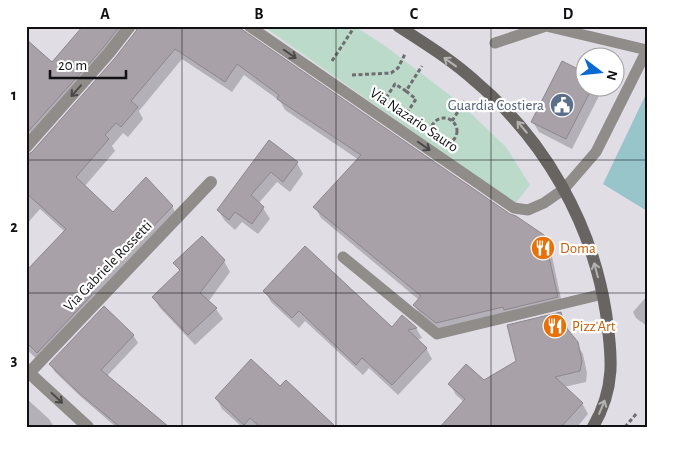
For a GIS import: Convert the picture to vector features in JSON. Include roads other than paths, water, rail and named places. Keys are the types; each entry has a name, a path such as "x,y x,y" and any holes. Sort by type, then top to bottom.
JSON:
{"street":[{"path":"26,147 110,53 130,26"},
{"path":"398,26 480,85 523,128 564,189 590,244 603,294 610,344 609,387 603,408 592,427"},
{"name":"Via Gabriele Rossetti","path":"28,372 211,182"},
{"path":"28,372 87,427"}],"lane":[{"name":"Via Nazario Sauro","path":"249,26 514,208 528,210 544,203 564,189 596,152 647,50"},
{"path":"495,43 546,26 647,50"},
{"path":"343,257 437,334 603,294"}],"water":[{"path":"647,92 647,211 603,184"}],"place":[{"name":"Guardia Costiera","path":"562,105"},
{"name":"Doma","path":"543,248"},
{"name":"Pizz'Art","path":"555,326"}]}
